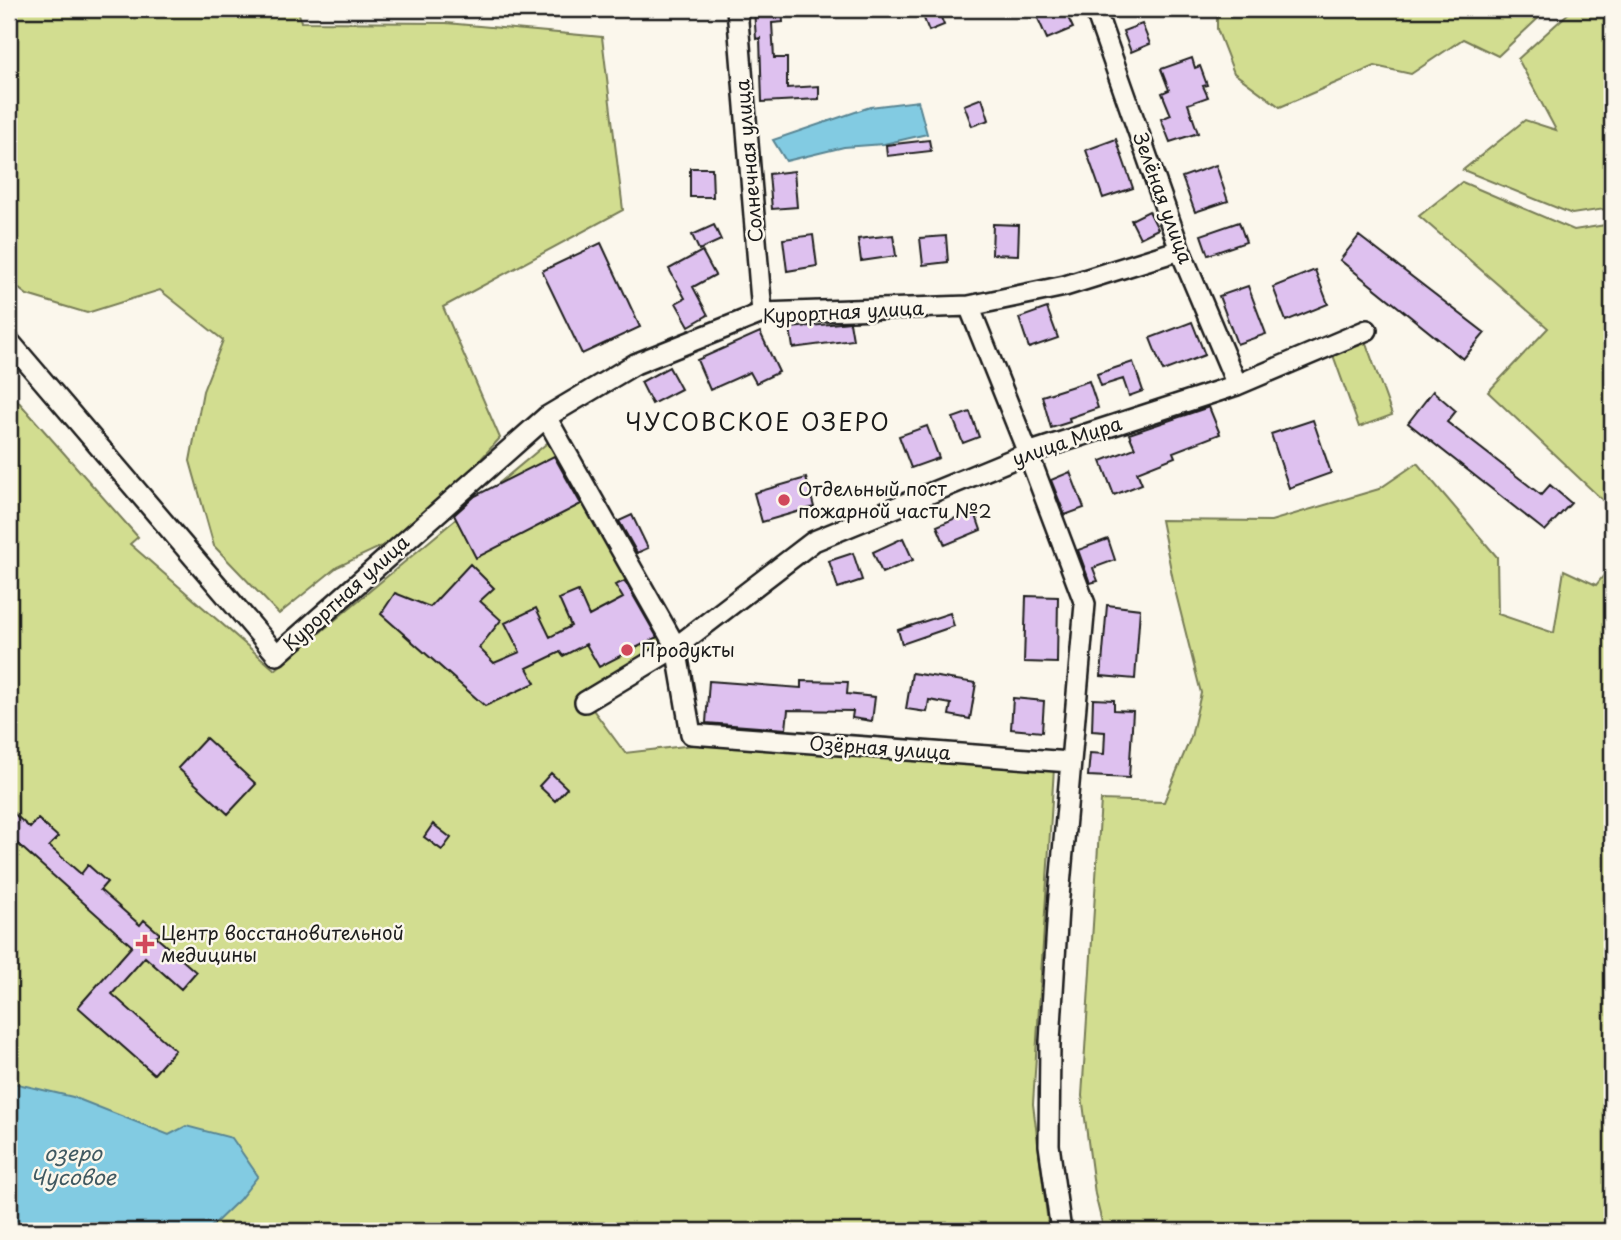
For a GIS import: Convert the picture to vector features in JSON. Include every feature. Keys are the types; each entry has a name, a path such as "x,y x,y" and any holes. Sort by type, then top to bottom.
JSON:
{"street":[{"name":"Солнечная улица","path":"737,9 762,313"},
{"name":"Зелёная улица","path":"1095,9 1180,250 1237,385"},
{"name":"Курортная улица","path":"9,341 277,655 545,417 635,364 762,313 969,306 1065,286 1180,250"},
{"path":"969,306 1085,604 1070,762 1050,1042 1049,1145 1061,1231"},
{"name":"улица Мира","path":"585,702 676,647 814,541 1028,453 1237,385 1367,330"},
{"path":"545,417 676,647"},
{"name":"Озёрная улица","path":"676,647 691,734 1070,762"}],"green space":[{"path":"9,9 298,9 301,22 446,23 602,37 623,210 443,307 500,438 450,493 425,526 337,567 279,614 214,546 190,461 203,391 223,340 160,290 87,313 27,295 9,281"},
{"path":"1217,9 1548,9 1498,56 1463,39 1411,74 1375,66 1280,107 1234,73 1217,29"},
{"path":"1573,9 1612,9 1612,208 1572,214 1463,170 1525,120 1556,130 1518,59"},
{"path":"1462,182 1574,230 1612,224 1612,509 1488,392 1548,328 1419,216"},
{"path":"1366,343 1392,415 1359,427 1333,355"},
{"path":"9,391 138,537 130,544 275,670 552,439 665,644 580,692 625,753 702,744 1054,768 1033,1104 1049,1231 145,1231 9,1105"},
{"path":"1417,463 1497,557 1498,614 1554,633 1564,570 1596,585 1612,565 1612,1231 1104,1231 1095,1194 1082,1096 1101,800 1164,802 1191,737 1201,693 1175,590 1161,520 1271,521 1379,489"}],"water":[{"path":"918,101 927,134 884,144 844,147 786,161 773,140 870,107"},
{"name":"озеро Чусовое","path":"9,1082 73,1097 169,1135 186,1126 232,1138 258,1176 239,1200 207,1231 9,1231"}],"building":[{"path":"754,9 782,9 783,22 772,23 774,58 787,58 787,88 819,86 819,99 762,102 760,38 756,39"},
{"path":"1047,9 1064,9 1073,28 1047,39 1036,14"},
{"path":"938,10 944,25 929,31 923,16"},
{"path":"1142,24 1150,44 1131,52 1123,31"},
{"path":"1192,58 1195,68 1200,66 1208,97 1188,104 1198,133 1170,142 1161,119 1171,115 1162,93 1169,90 1161,69"},
{"path":"982,98 989,120 972,126 964,105"},
{"path":"1116,139 1133,188 1103,198 1086,150"},
{"path":"929,140 931,151 887,156 886,145"},
{"path":"1216,165 1228,201 1195,212 1182,177"},
{"path":"690,168 712,168 713,197 690,197"},
{"path":"794,171 797,207 772,209 769,174"},
{"path":"1149,211 1158,229 1140,238 1131,220"},
{"path":"1239,222 1246,242 1208,255 1201,235"},
{"path":"993,224 1019,225 1018,255 992,254"},
{"path":"714,225 721,240 699,250 692,235"},
{"path":"813,235 817,266 787,271 783,239"},
{"path":"893,235 896,256 861,261 858,239"},
{"path":"946,236 948,262 923,265 920,238"},
{"path":"1359,236 1485,333 1463,359 1340,260"},
{"path":"601,243 640,327 582,354 542,271"},
{"path":"702,251 715,275 693,287 708,315 689,326 676,303 685,298 669,269"},
{"path":"1315,270 1328,304 1286,321 1273,287"},
{"path":"1248,286 1266,334 1237,344 1219,296"},
{"path":"1047,308 1058,338 1029,348 1019,318"},
{"path":"850,322 853,340 793,348 790,328"},
{"path":"1192,322 1205,355 1163,371 1150,338"},
{"path":"760,332 779,372 756,383 750,372 710,390 697,360"},
{"path":"1133,362 1143,391 1129,396 1123,379 1101,386 1097,374"},
{"path":"669,367 681,389 652,404 641,382"},
{"path":"1089,381 1098,408 1069,418 1070,422 1051,428 1042,396"},
{"path":"1433,391 1456,411 1447,422 1541,495 1550,485 1571,503 1545,531 1408,423"},
{"path":"1209,407 1220,434 1173,452 1175,457 1137,472 1142,484 1114,495 1101,461 1135,448 1129,434"},
{"path":"970,412 979,437 963,443 953,418"},
{"path":"1313,420 1331,473 1289,488 1271,434"},
{"path":"927,426 939,458 911,468 899,436"},
{"path":"554,456 581,504 476,558 454,515 475,496"},
{"path":"1070,472 1084,508 1065,515 1051,480"},
{"name":"Отдельный пост пожарной части №2","path":"806,478 814,507 762,522 754,493"},
{"path":"974,510 981,530 945,545 937,526"},
{"path":"632,515 648,548 637,553 619,521"},
{"path":"903,538 913,560 882,573 873,552"},
{"path":"1108,539 1115,560 1093,568 1098,581 1090,583 1078,550"},
{"path":"853,553 862,580 838,588 829,561"},
{"path":"470,564 494,588 480,601 501,620 479,648 494,663 520,652 505,623 536,608 550,637 571,626 559,599 578,591 589,616 623,598 615,585 625,581 657,637 599,667 586,644 563,656 560,652 527,668 535,683 485,706 381,614 395,593 430,607"},
{"path":"1026,596 1058,597 1057,663 1024,662"},
{"path":"1107,605 1140,609 1135,679 1101,676"},
{"path":"950,613 954,626 902,644 898,630"},
{"path":"912,673 976,683 970,719 949,715 951,704 929,700 927,712 906,709"},
{"path":"709,681 801,688 801,681 848,682 847,694 875,697 872,721 852,718 853,711 788,710 786,729 706,723"},
{"path":"1013,698 1044,701 1042,732 1011,729"},
{"path":"1093,699 1114,700 1114,710 1133,711 1129,778 1088,776 1090,753 1104,754 1105,732 1092,731"},
{"path":"206,738 256,784 228,814 178,768"},
{"path":"551,773 567,788 555,801 539,786"},
{"path":"9,809 30,828 38,819 58,837 49,846 81,874 88,865 107,882 100,890 140,925 144,920 160,934 156,937 196,972 181,989 145,957 112,994 175,1050 154,1074 78,1007 132,946 9,836"},
{"path":"433,824 451,838 442,850 424,837"}],"place":[{"name":"Отдельный пост пожарной части №2","path":"784,500"},
{"name":"Продукты","path":"627,650"},
{"name":"Центр восстановительной медицины","path":"145,944"}],"district":[{"name":"ЧУСОВСКОЕ ОЗЕРО","path":"758,423"}]}
